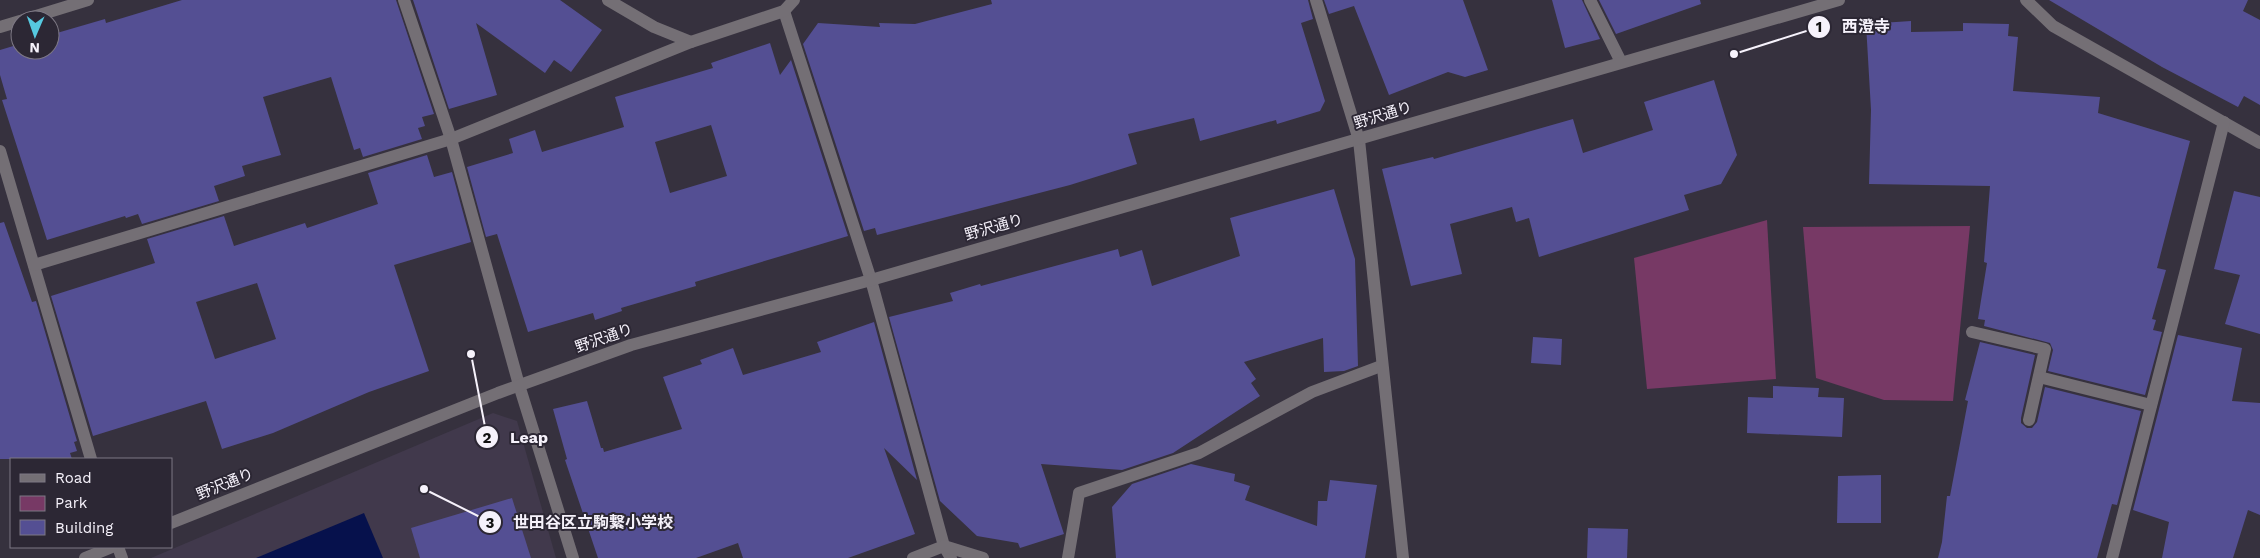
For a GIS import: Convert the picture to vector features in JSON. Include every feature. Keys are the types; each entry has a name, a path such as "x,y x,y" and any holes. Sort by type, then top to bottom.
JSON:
{"street":[{"path":"55,10 88,0"},
{"path":"404,0 451,140 519,385 573,558"},
{"path":"608,0 654,27 690,42"},
{"path":"34,265 451,140 690,42 784,11 794,0"},
{"path":"1316,0 1359,140 1381,366 1403,558"},
{"path":"1590,0 1621,62"},
{"name":"野沢通り","path":"172,523 519,385 631,344 871,280 1839,0"},
{"path":"2026,0 2054,26 2260,143"},
{"path":"784,11 871,280 944,546 951,558"},
{"path":"2112,558 2224,122"},
{"path":"0,150 91,458"},
{"path":"1972,332 2046,349 2029,420"},
{"path":"1068,558 1079,492 1199,453 1312,392 1381,366"},
{"path":"2039,376 2151,404"},
{"path":"913,558 944,546 983,558"},
{"path":"85,558 110,548"}],"shaded area":[{"path":"493,413 517,421 556,558 151,558"},
{"path":"364,513 383,558 256,558"}],"green space":[{"path":"1767,220 1776,379 1647,389 1634,258"},
{"path":"1970,226 1953,401 1884,400 1816,378 1803,227"}],"building":[{"path":"182,0 396,0 434,114 422,117 425,126 418,128 422,139 363,157 360,148 354,150 331,77 263,97 281,155 242,166 245,176 214,186 219,201 142,224 138,214 126,218 125,216 47,240 2,100 7,99 0,75 0,50 10,47 10,60 60,60 60,32 105,19 106,23"},
{"path":"413,0 560,0 602,30 571,72 554,60 545,73 476,23 497,95 449,109"},
{"path":"991,0 1308,0 1313,19 1301,23 1325,101 1320,111 1277,124 1276,120 1200,141 1194,118 1128,134 1137,164 1070,185 877,235 875,228 864,231 803,44 818,23 880,27 879,23 915,24 992,4"},
{"path":"1324,0 1463,0 1488,70 1465,77 1448,72 1389,95 1354,6 1329,14"},
{"path":"1552,0 1582,0 1600,39 1565,48"},
{"path":"1599,0 1700,0 1701,4 1616,34"},
{"path":"2049,0 2248,0 2243,11 2260,20 2260,105 2244,96 2238,107 2162,67"},
{"path":"1911,21 1911,32 1963,31 1963,23 2009,24 2008,36 2018,37 2013,91 2100,97 2098,113 2190,141 2157,268 2166,270 2152,319 2156,320 2153,330 2162,332 2145,395 2048,371 2053,350 2050,343 1984,326 1985,320 1978,319 1987,263 1984,262 1990,186 1869,184 1871,110 1866,24"},
{"path":"770,43 780,75 791,60 848,236 695,282 696,286 621,308 622,311 595,320 593,313 528,332 497,234 486,237 467,167 513,153 509,139 535,130 542,152 624,127 615,97 713,68 711,63","holes":["711,125 727,176 670,193 655,142"]},
{"path":"1714,80 1737,155 1721,184 1684,195 1689,210 1539,257 1529,218 1516,222 1512,207 1450,224 1462,274 1411,286 1382,169 1433,157 1434,159 1573,119 1583,153 1653,130 1644,102"},
{"path":"427,155 434,177 452,172 471,242 394,265 429,371 369,392 273,433 222,449 206,401 93,436 51,296 155,263 147,239 224,216 234,246 305,223 307,228 378,204 368,173","holes":["257,283 276,339 215,359 196,302"]},
{"path":"1334,189 1355,259 1358,366 1344,371 1324,372 1323,338 1244,362 1256,379 1251,383 1260,396 1173,453 1122,470 1041,464 1064,534 1020,548 1018,543 977,536 940,501 889,317 953,301 950,293 980,284 981,286 1118,249 1120,257 1142,250 1152,286 1240,256 1230,218"},
{"path":"2234,191 2260,197 2260,334 2225,324 2240,275 2214,269"},
{"path":"4,222 32,302 36,301 77,441 74,442 77,451 70,453 72,458 0,459 0,223"},
{"path":"874,322 917,480 884,448 915,534 848,558 743,558 738,543 696,558 598,558 565,460 567,459 553,409 587,401 601,448 603,448 604,452 682,429 663,377 702,364 700,360 733,348 743,375 821,352 817,342"},
{"path":"2178,335 2242,348 2232,401 2260,403 2260,515 2248,510 2233,558 2162,558 2169,522 2133,510"},
{"path":"1533,337 1562,339 1561,365 1531,363"},
{"path":"1980,342 2035,355 2021,418 2021,423 2027,428 2032,428 2037,422 2045,387 2141,411 2117,505 2112,504 2097,558 1938,558 1942,542 1947,496 1950,496 1968,401 1965,400"},
{"path":"1773,386 1819,388 1818,397 1844,398 1842,437 1747,433 1748,397 1773,398"},
{"path":"1191,464 1235,474 1234,481 1250,486 1245,500 1317,526 1318,501 1327,501 1330,480 1377,485 1365,558 1116,558 1112,507 1132,484"},
{"path":"1881,475 1881,523 1837,523 1838,476"},
{"path":"512,498 531,558 420,558 411,528"},
{"path":"1588,528 1628,529 1627,558 1587,558"}],"place":[{"name":"西澄寺","path":"1734,54"},
{"name":"Leap","path":"471,354"},
{"name":"世田谷区立駒繋小学校","path":"424,489"}]}
